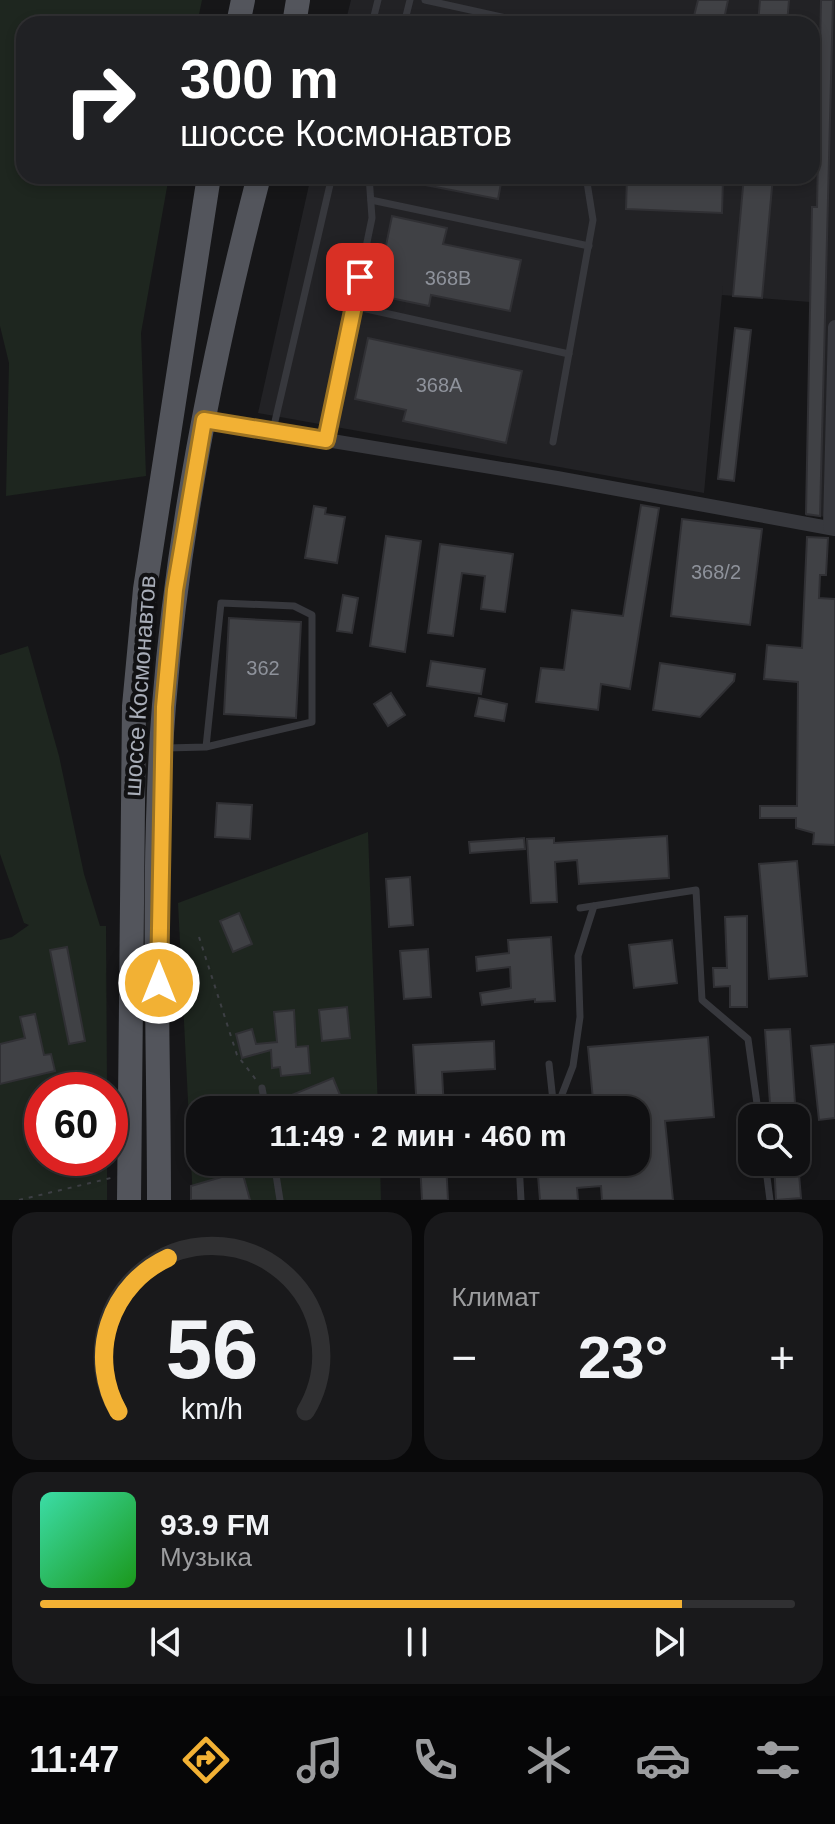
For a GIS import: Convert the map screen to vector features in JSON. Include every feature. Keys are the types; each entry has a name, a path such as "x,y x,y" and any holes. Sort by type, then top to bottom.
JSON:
{"main road":[{"name":"шоссе Космонавтов","path":"129,1200 134,706 145,589 208,184"},
{"name":"шоссе Космонавтов","path":"159,1200 162,748 175,590 223,317 257,184"}],"street":[{"path":"204,420 833,528 835,327"}],"lane":[{"path":"425,0 498,16"},
{"path":"273,430 330,184"},
{"path":"326,440 372,218 370,184"},
{"path":"553,442 593,220 587,184"},
{"path":"371,200 589,246"},
{"path":"353,306 569,354"},
{"path":"162,748 206,747 312,722 312,615 294,606 221,603 206,747"},
{"path":"580,908 696,890 702,1000 748,1039 757,1104"},
{"path":"561,1096 573,1066 580,1017 578,956 594,906"},
{"path":"549,1064 553,1096"},
{"path":"262,1088 263,1096"},
{"path":"276,1176 280,1200"},
{"path":"520,1176 521,1200"},
{"path":"767,1176 770,1200"}],"path":[{"path":"199,937 237,1055 262,1088"},
{"path":"19,1200 130,1174"}],"shaded area":[{"path":"0,0 202,0 199,16 16,16 16,184 168,184 141,333 146,476 6,496 9,363 0,326"},
{"path":"351,0 835,0 835,517 806,516 810,302 722,295 723,283 704,493 258,413 309,184 820,184 820,16 347,16"},
{"path":"28,646 59,756 84,874 100,926 106,926 107,1072 24,1072 24,1176 107,1176 107,1200 0,1200 0,940 12,937 29,925 24,923 0,854 0,655"},
{"path":"368,832 377,1096 188,1096 178,903"},
{"path":"192,1176 380,1176 381,1200 193,1200"}],"building":[{"path":"698,0 728,0 725,16 694,16"},
{"path":"760,0 789,0 788,16 759,16"},
{"path":"821,0 833,0 820,516 806,514 812,207 817,207 817,184 820,184"},
{"path":"420,184 501,184 498,199"},
{"path":"627,184 723,184 722,213 626,209"},
{"path":"743,184 772,184 762,298 733,296"},
{"path":"392,216 447,228 443,244 521,260 510,311 431,295 429,306 376,295"},
{"path":"735,328 751,330 734,481 718,479"},
{"path":"368,338 522,371 506,443 403,421 406,410 355,399"},
{"path":"641,505 659,508 630,689 601,684 598,710 536,702 541,668 564,670 572,610 623,616"},
{"path":"314,506 326,508 325,514 345,517 337,563 305,558"},
{"path":"682,519 762,529 750,625 671,616"},
{"path":"386,536 421,541 405,652 370,646"},
{"path":"807,537 828,538 826,575 820,575 819,598 835,599 835,845 813,844 814,833 796,828 796,818 760,818 760,806 797,806 798,682 764,679 767,645 802,648"},
{"path":"440,544 513,554 505,612 481,609 485,576 462,573 453,636 428,633"},
{"path":"343,595 358,598 352,633 337,631"},
{"path":"229,618 301,622 296,718 224,714"},
{"path":"431,661 485,669 481,694 427,686"},
{"path":"660,663 735,674 734,681 700,717 653,710"},
{"path":"391,693 405,715 388,726 374,704"},
{"path":"479,698 507,704 504,721 475,716"},
{"path":"217,803 252,805 250,839 215,837"},
{"path":"667,836 669,878 579,884 577,860 555,862 557,902 531,903 527,839 554,838 554,843"},
{"path":"524,838 525,849 470,853 469,842"},
{"path":"797,861 807,976 769,979 759,864"},
{"path":"410,877 413,925 389,927 386,879"},
{"path":"239,913 252,944 233,952 220,921"},
{"path":"747,916 747,1007 730,1007 730,986 714,987 713,968 727,968 725,917"},
{"path":"551,937 555,1001 535,1002 535,999 482,1005 480,993 511,988 510,967 477,971 476,957 509,953 508,940"},
{"path":"672,940 677,983 634,988 629,945"},
{"path":"67,947 85,1041 69,1044 50,950"},
{"path":"428,949 431,997 404,999 400,951"},
{"path":"347,1007 350,1038 322,1041 319,1010"},
{"path":"294,1010 296,1047 308,1046 310,1073 281,1076 280,1067 272,1068 271,1050 242,1058 236,1034 252,1029 256,1044 277,1042 274,1012"},
{"path":"35,1014 44,1055 51,1054 55,1071 24,1072 24,1078 0,1084 0,1044 25,1038 20,1017"},
{"path":"790,1029 795,1104 770,1104 765,1030"},
{"path":"708,1037 714,1117 665,1121 673,1200 602,1200 601,1186 577,1188 578,1200 540,1200 538,1176 650,1176 650,1096 593,1096 588,1047"},
{"path":"494,1041 495,1069 442,1072 443,1096 416,1096 413,1045"},
{"path":"835,1044 835,1118 819,1120 811,1046"},
{"path":"333,1078 340,1095 338,1096 289,1096"},
{"path":"225,1176 243,1176 250,1200 191,1200 191,1186"},
{"path":"421,1176 447,1176 448,1200 422,1200"},
{"path":"775,1176 799,1176 801,1198 776,1200"}],"route":[{"path":"159,983 159,828 164,707 175,590 204,420 326,440 360,277"}]}
